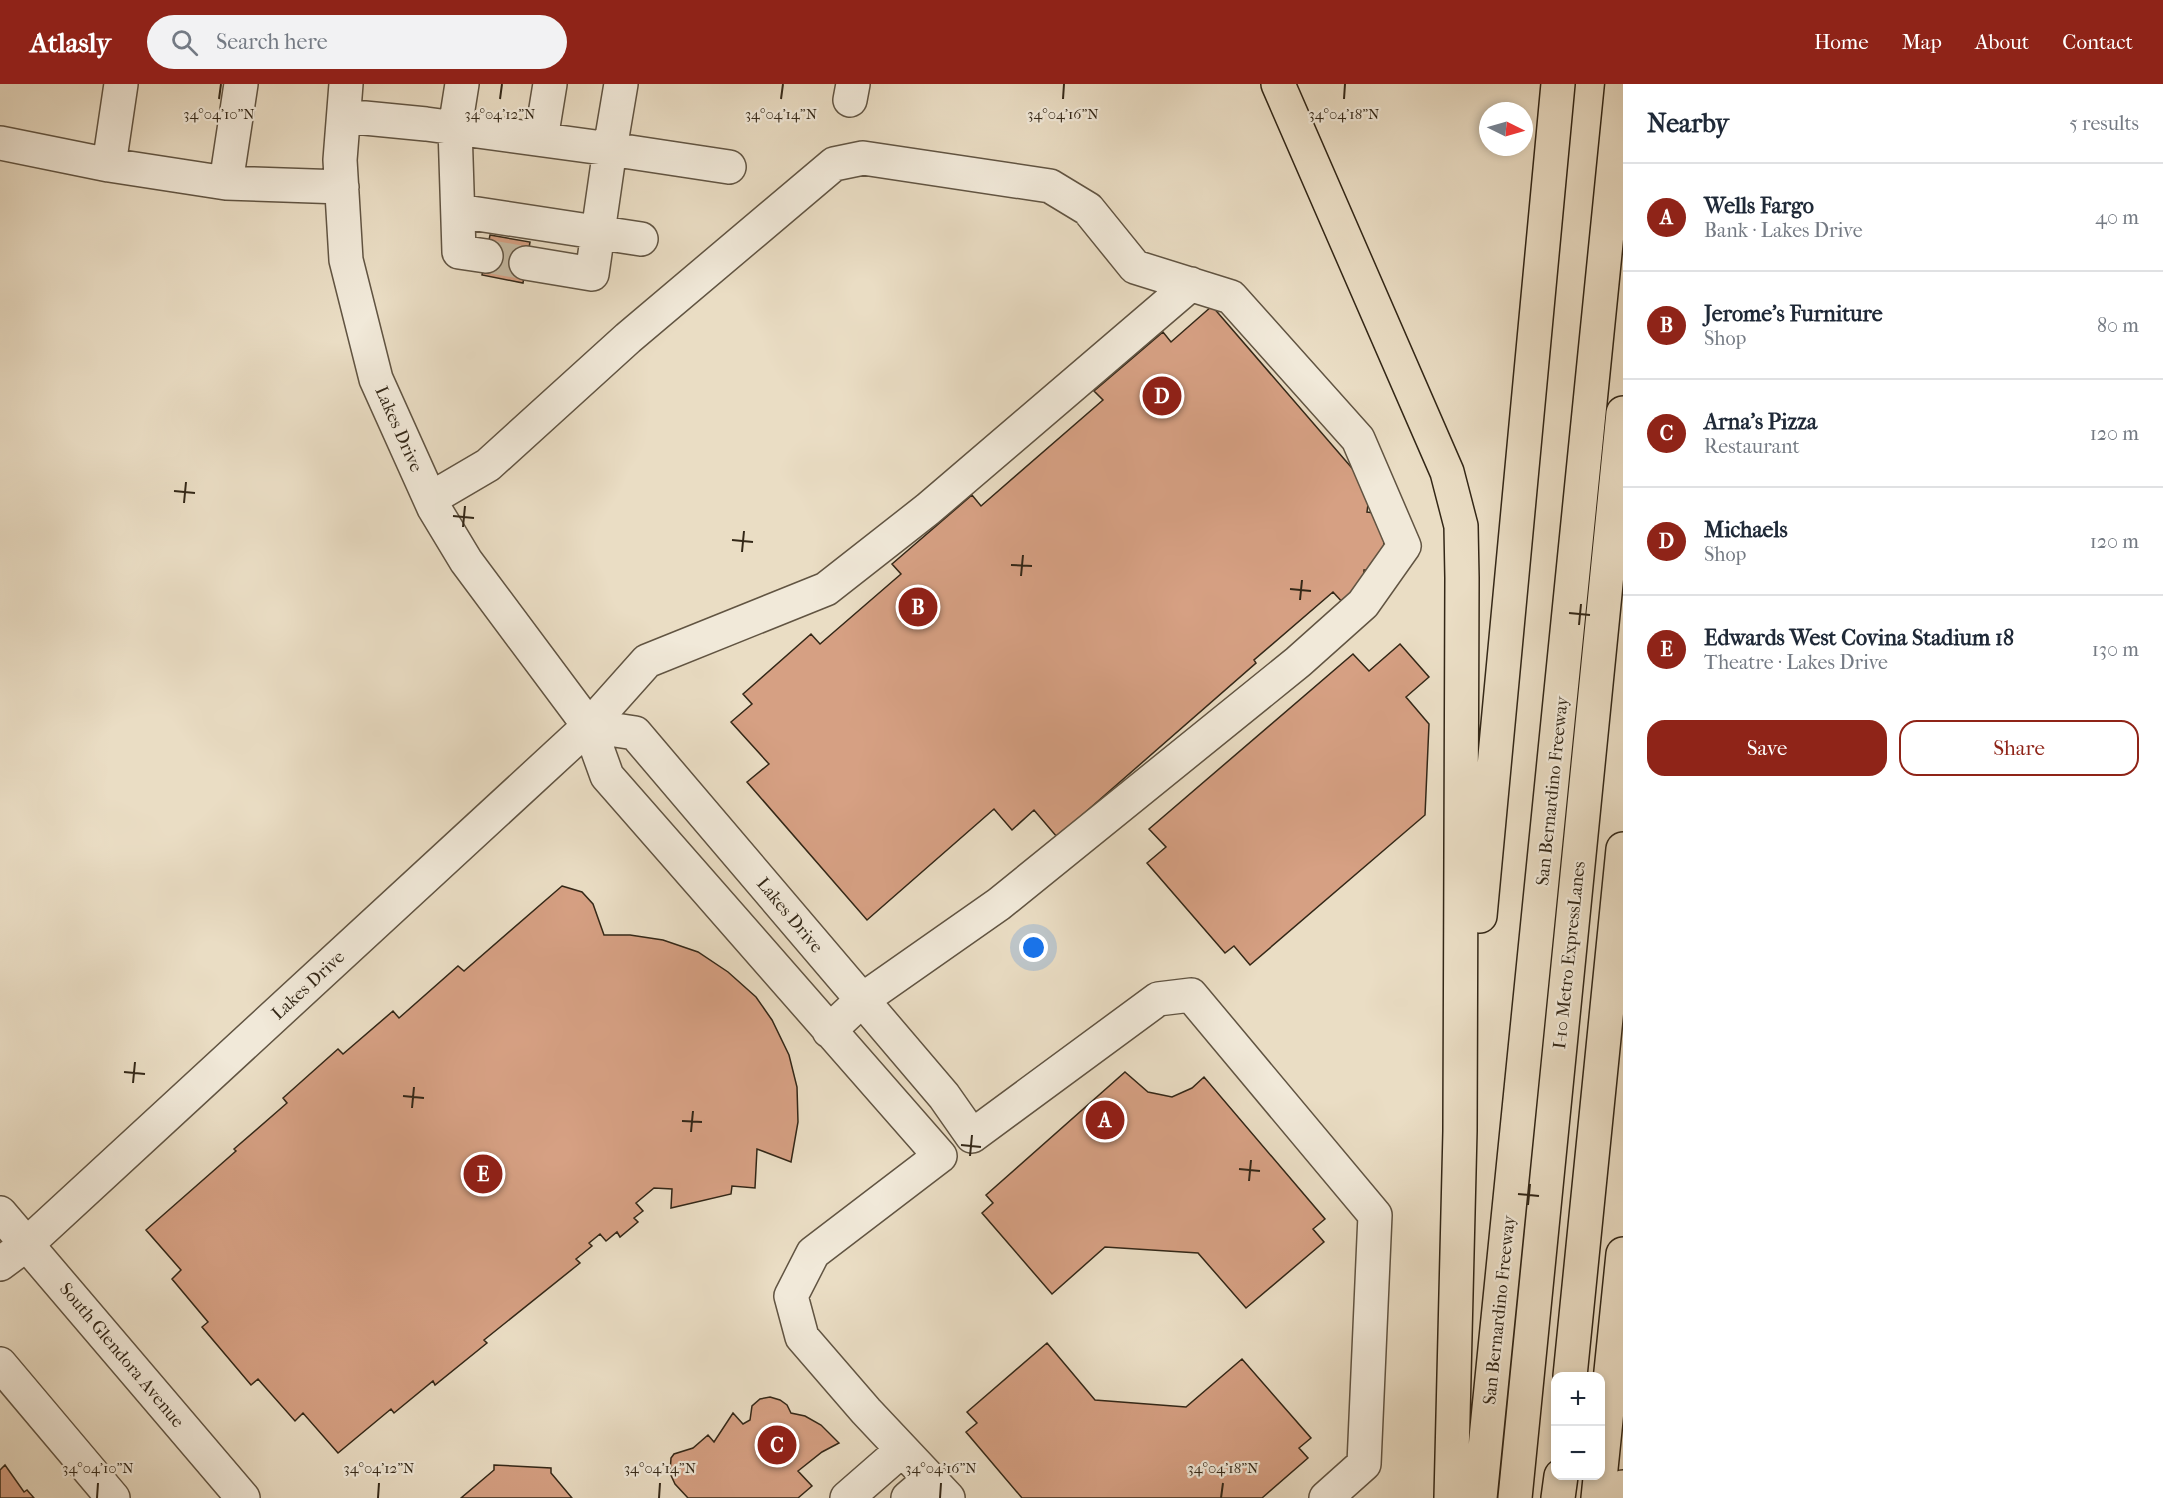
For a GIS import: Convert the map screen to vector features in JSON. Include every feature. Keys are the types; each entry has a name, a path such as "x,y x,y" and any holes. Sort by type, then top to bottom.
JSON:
{"highway":[{"path":"1278,84 1424,415 1447,472 1461,526 1460,1131 1450,1498"},
{"path":"1460,1131 1558,84"},
{"name":"San Bernardino Freeway","path":"1480,1498 1622,84"},
{"name":"I-10 Metro ExpressLanes","path":"1515,1498 1623,413"},
{"path":"1571,1372 1623,849"},
{"path":"1598,1498 1623,1254"},
{"path":"1558,1498 1560,1480"},
{"path":"1622,1498 1623,1487"}],"street":[{"path":"109,165 121,84"},
{"path":"226,183 242,84"},
{"name":"Lakes Drive","path":"346,84 340,160 346,260 376,379 430,500 466,561 589,726 607,776 940,1156 813,1252 791,1296 802,1337 902,1450"},
{"path":"462,84 455,128 459,252 486,256"},
{"path":"541,139 549,84"},
{"path":"526,263 592,274 621,84"},
{"path":"343,125 455,128 610,148 729,167"},
{"path":"0,143 109,165 226,183 342,187"},
{"path":"430,500 488,465 628,338 834,164 863,158 1050,186 1088,209 1135,267 1231,297 1358,439 1404,546 1363,604 1298,662 999,904 862,1000 829,1031"},
{"path":"458,211 641,239"},
{"path":"589,726 646,661 826,589 928,508 1191,284"},
{"name":"Lakes Drive","path":"589,726 635,733 944,1096 972,1136 1158,999 1191,995 1375,1215 1364,1464"},
{"name":"Lakes Drive","path":"0,1264 27,1244 589,726"},
{"name":"South Glendora Avenue","path":"0,1213 243,1498"},
{"path":"0,1364 113,1498"},
{"path":"846,1498 902,1450 928,1492"},
{"path":"1326,1498 1364,1464"},
{"path":"1363,1498 1364,1464"}],"building":[{"path":"490,235 530,242 523,283 482,275"},
{"path":"1212,306 1370,489 1367,512 1385,514 1383,564 1376,570 1364,570 1364,588 1345,605 1333,592 1254,660 1256,663 1057,837 1034,810 1012,830 994,809 867,920 747,782 769,764 731,722 752,704 743,694 811,634 820,644 901,574 892,564 972,495 981,506 1103,400 1094,391 1163,332 1171,342"},
{"path":"1400,644 1429,677 1406,697 1429,724 1425,815 1250,965 1234,946 1225,953 1147,863 1166,847 1149,829 1353,654 1369,671"},
{"path":"562,886 582,892 593,904 604,935 630,935 663,940 698,952 728,972 756,997 772,1020 789,1055 797,1087 798,1122 791,1162 757,1149 755,1188 732,1186 731,1194 671,1208 672,1189 654,1188 636,1203 643,1211 634,1218 638,1222 620,1237 617,1232 606,1241 600,1234 589,1243 592,1246 576,1259 580,1263 484,1340 487,1343 435,1385 433,1381 394,1413 391,1409 338,1453 303,1413 295,1421 258,1379 251,1385 202,1327 208,1322 172,1279 181,1270 146,1230 287,1103 283,1098 338,1049 343,1054 393,1011 399,1018 458,966 464,971"},
{"path":"1125,1072 1148,1092 1172,1097 1192,1088 1204,1077 1325,1219 1313,1229 1324,1242 1246,1308 1198,1253 1105,1247 1052,1294 982,1213 993,1203 986,1195"},
{"path":"1047,1343 1095,1400 1186,1407 1242,1359 1311,1438 1299,1448 1308,1458 1262,1498 1022,1498 966,1432 977,1423 967,1412"},
{"path":"770,1397 787,1405 791,1413 805,1416 821,1425 839,1443 822,1452 798,1471 812,1486 798,1498 688,1498 675,1484 670,1473 671,1458 674,1454 693,1448 708,1435 714,1442 733,1413 743,1424 750,1420 752,1406 760,1399"},
{"path":"5,1465 24,1492 27,1490 34,1498 0,1498 0,1470"},
{"path":"494,1465 551,1468 551,1473 572,1498 461,1498 494,1470"}],"tunnel":[{"path":"486,256 526,263"}],"place":[{"name":"Michaels","path":"1162,396"},
{"name":"Jerome's Furniture","path":"918,607"},
{"name":"Wells Fargo","path":"1105,1120"},
{"name":"Edwards West Covina Stadium 18","path":"483,1174"},
{"name":"Arna's Pizza","path":"777,1445"}]}
